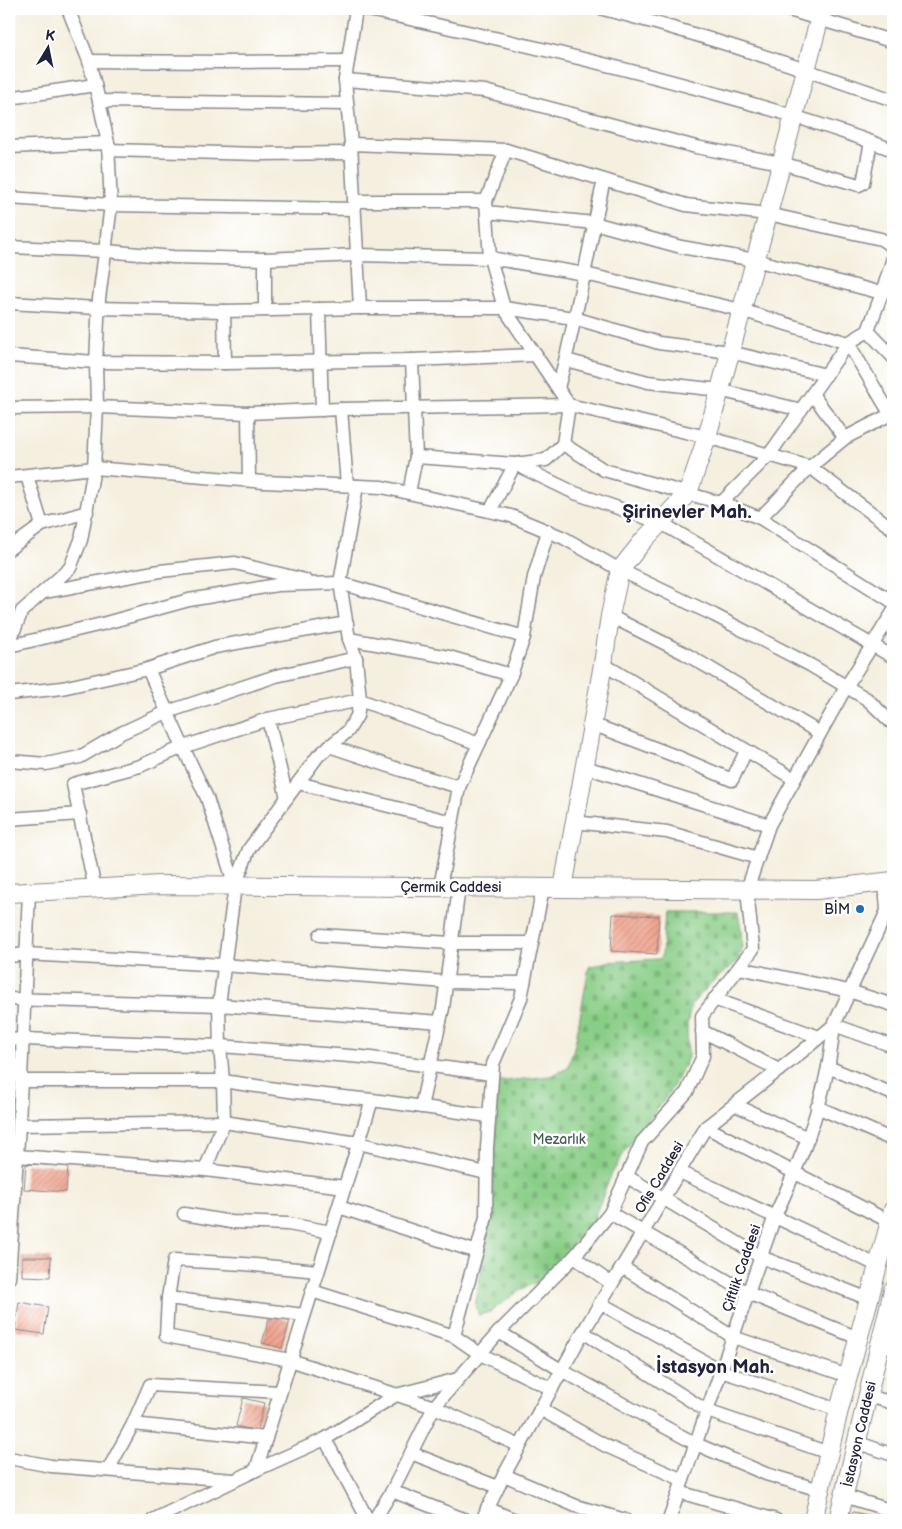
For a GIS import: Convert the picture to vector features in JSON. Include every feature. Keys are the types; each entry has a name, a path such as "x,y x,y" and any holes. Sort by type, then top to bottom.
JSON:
{"main road":[{"path":"563,888 610,616 620,570 643,541 688,493 742,310 820,14"},
{"name":"Çermik Caddesi","path":"9,893 161,885 816,890 889,882"},
{"path":"813,1520 839,1410 892,1216"},
{"name":"İstasyon Caddesi","path":"838,1520 868,1396 887,1346 892,1298"}],"street":[{"path":"9,616 22,611 70,568 87,512 94,468 98,308 111,204 108,146 100,101 89,61 68,9"},
{"path":"356,9 345,80 360,308"},
{"path":"364,9 498,38 635,71 794,115 893,150"},
{"path":"603,9 653,21 893,100"},
{"path":"786,9 820,14 893,40"},
{"path":"89,61 348,61"},
{"path":"345,80 485,91 696,147 781,163 859,185 864,183 871,142"},
{"path":"9,98 95,85"},
{"path":"100,101 347,104"},
{"path":"9,147 108,146 260,154 351,149 506,150 686,204 768,214 881,239 893,247"},
{"path":"416,456 515,464 546,460 563,444 569,405 504,308 490,258 486,206 506,150"},
{"path":"558,388 566,360 604,180"},
{"path":"9,198 111,204 486,206 594,223 681,247 755,260 882,293"},
{"path":"9,247 106,251 173,257 265,259 357,255 490,258 585,274 742,310 848,342 892,414 845,438 810,467 760,518"},
{"path":"721,503 769,455 848,342 868,330 893,258"},
{"path":"265,259 265,310"},
{"path":"9,303 98,308 224,311 360,308 504,308 574,318 659,343 730,352 826,376"},
{"path":"319,309 322,410"},
{"path":"224,311 225,363"},
{"path":"868,330 893,357"},
{"path":"9,356 96,362 225,363 412,360 536,355"},
{"path":"409,493 416,456 412,360"},
{"path":"566,360 648,382 719,390 801,410"},
{"path":"812,394 845,438"},
{"path":"9,408 97,407 248,413 341,409 569,405 706,437 810,467 893,529"},
{"path":"205,1170 224,1122 219,1004 235,886 249,850 318,756 348,731 357,716 360,700 356,658 349,639 340,583 352,486 341,409"},
{"path":"248,413 249,480"},
{"path":"563,444 604,470 721,503 760,518 893,602"},
{"path":"490,511 515,464"},
{"path":"515,464 575,493 661,523 893,657"},
{"path":"9,477 94,468 249,480 382,487 510,516 564,538 620,570 714,615 810,665 867,699 893,724"},
{"path":"27,476 42,525"},
{"path":"9,549 42,525 87,512"},
{"path":"440,887 458,786 511,675 524,637 534,577 548,531"},
{"path":"44,592 160,571 235,563 319,584"},
{"path":"9,644 102,624 189,600 277,586 340,583 524,637"},
{"path":"9,644 22,611"},
{"path":"374,1520 392,1491 434,1407 499,1332 574,1257 610,1212 642,1142 687,1092 704,1056 702,1016 753,949 748,890 769,825 846,687 893,612"},
{"path":"610,616 684,653 820,734"},
{"path":"9,694 62,688 148,668 215,647 347,623"},
{"path":"349,639 449,657 511,675"},
{"path":"9,761 46,764 80,757 121,734 168,712 276,676 356,658"},
{"path":"603,664 794,779"},
{"path":"148,668 207,798 235,886"},
{"path":"95,889 73,784 140,766 183,747 268,719 360,700 479,744"},
{"path":"268,719 287,798"},
{"path":"592,724 678,756 732,780 746,751"},
{"path":"330,746 401,770 458,786"},
{"path":"585,768 769,825"},
{"path":"298,782 452,822"},
{"path":"9,819 80,814"},
{"path":"574,822 667,832 758,858"},
{"name":"Ofis Caddesi","path":"482,1520 504,1475 583,1332 706,1128 834,1025 887,911 889,882"},
{"path":"421,1107 440,1022 459,887"},
{"path":"454,1336 486,1217 486,1173 493,1064 521,998 543,888"},
{"path":"9,1278 12,1190 17,1156 15,1133 17,1088 23,1039 29,892"},
{"path":"320,935 451,943 532,943"},
{"path":"9,956 26,954 223,965 446,982 524,983"},
{"path":"739,968 849,991 893,1005"},
{"path":"9,999 219,1004 440,1022"},
{"path":"714,999 819,1037"},
{"path":"834,1025 893,1046"},
{"name":"Çiftlik Caddesi","path":"669,1520 775,1216 795,1173 808,1138 828,1067 834,1025"},
{"path":"702,1031 779,1070"},
{"path":"9,1040 220,1046 363,1058 492,1074"},
{"path":"828,1067 893,1094"},
{"path":"17,1088 223,1081 489,1116"},
{"path":"256,1470 372,1100"},
{"path":"735,1105 808,1138"},
{"path":"817,1107 893,1140"},
{"path":"15,1133 224,1122 358,1143 486,1173"},
{"path":"706,1128 795,1173 892,1216"},
{"path":"17,1156 205,1170 345,1187"},
{"path":"680,1172 879,1266"},
{"path":"626,1176 761,1257 869,1299"},
{"path":"339,1207 477,1252"},
{"path":"610,1212 748,1293 858,1338"},
{"path":"184,1214 231,1222 288,1224 331,1232"},
{"path":"574,1257 612,1284"},
{"path":"318,1271 174,1260 168,1298 166,1336 290,1360 434,1407 520,1446"},
{"path":"622,1267 733,1337 848,1376"},
{"path":"312,1291 454,1336 480,1354 552,1389"},
{"path":"168,1298 304,1315"},
{"path":"600,1303 721,1371 839,1410"},
{"path":"499,1332 562,1370 696,1444 766,1474 820,1490"},
{"path":"583,1332 707,1411 829,1453"},
{"path":"153,1520 234,1480 325,1439 396,1395 459,1378"},
{"path":"108,1470 133,1424 150,1385 280,1392"},
{"path":"868,1396 893,1403"},
{"path":"540,1409 681,1486 776,1520"},
{"path":"133,1424 266,1438"},
{"path":"325,1439 368,1520"},
{"path":"856,1442 893,1455"},
{"path":"412,1453 498,1487"},
{"path":"9,1458 51,1466 234,1480"},
{"path":"504,1475 576,1506 625,1520"},
{"path":"392,1491 466,1520"},
{"path":"844,1496 893,1511"},
{"path":"487,1508 515,1520"}],"green space":[{"name":"Mezarlık","path":"665,912 738,912 742,949 737,962 712,982 691,1005 687,1025 688,1057 671,1090 627,1148 611,1175 593,1221 542,1280 520,1290 490,1312 479,1315 475,1306 491,1214 498,1082 550,1076 568,1068 575,1044 589,967 606,962 659,959 662,956"}],"building":[{"path":"313,9 313,12 294,10"},
{"path":"613,914 659,916 657,954 611,951"},
{"path":"26,1164 68,1166 66,1192 24,1189"},
{"path":"22,1257 51,1257 50,1277 22,1276"},
{"path":"19,1302 48,1307 44,1334 15,1330"},
{"path":"270,1315 290,1320 282,1348 262,1343"},
{"path":"243,1398 264,1403 257,1431 236,1426"},
{"path":"853,1512 888,1519 888,1520 851,1520"}],"place":[{"name":"BİM","path":"860,909"}],"district":[{"name":"Şirinevler Mah.","path":"687,511"},
{"name":"İstasyon Mah.","path":"715,1366"}]}
